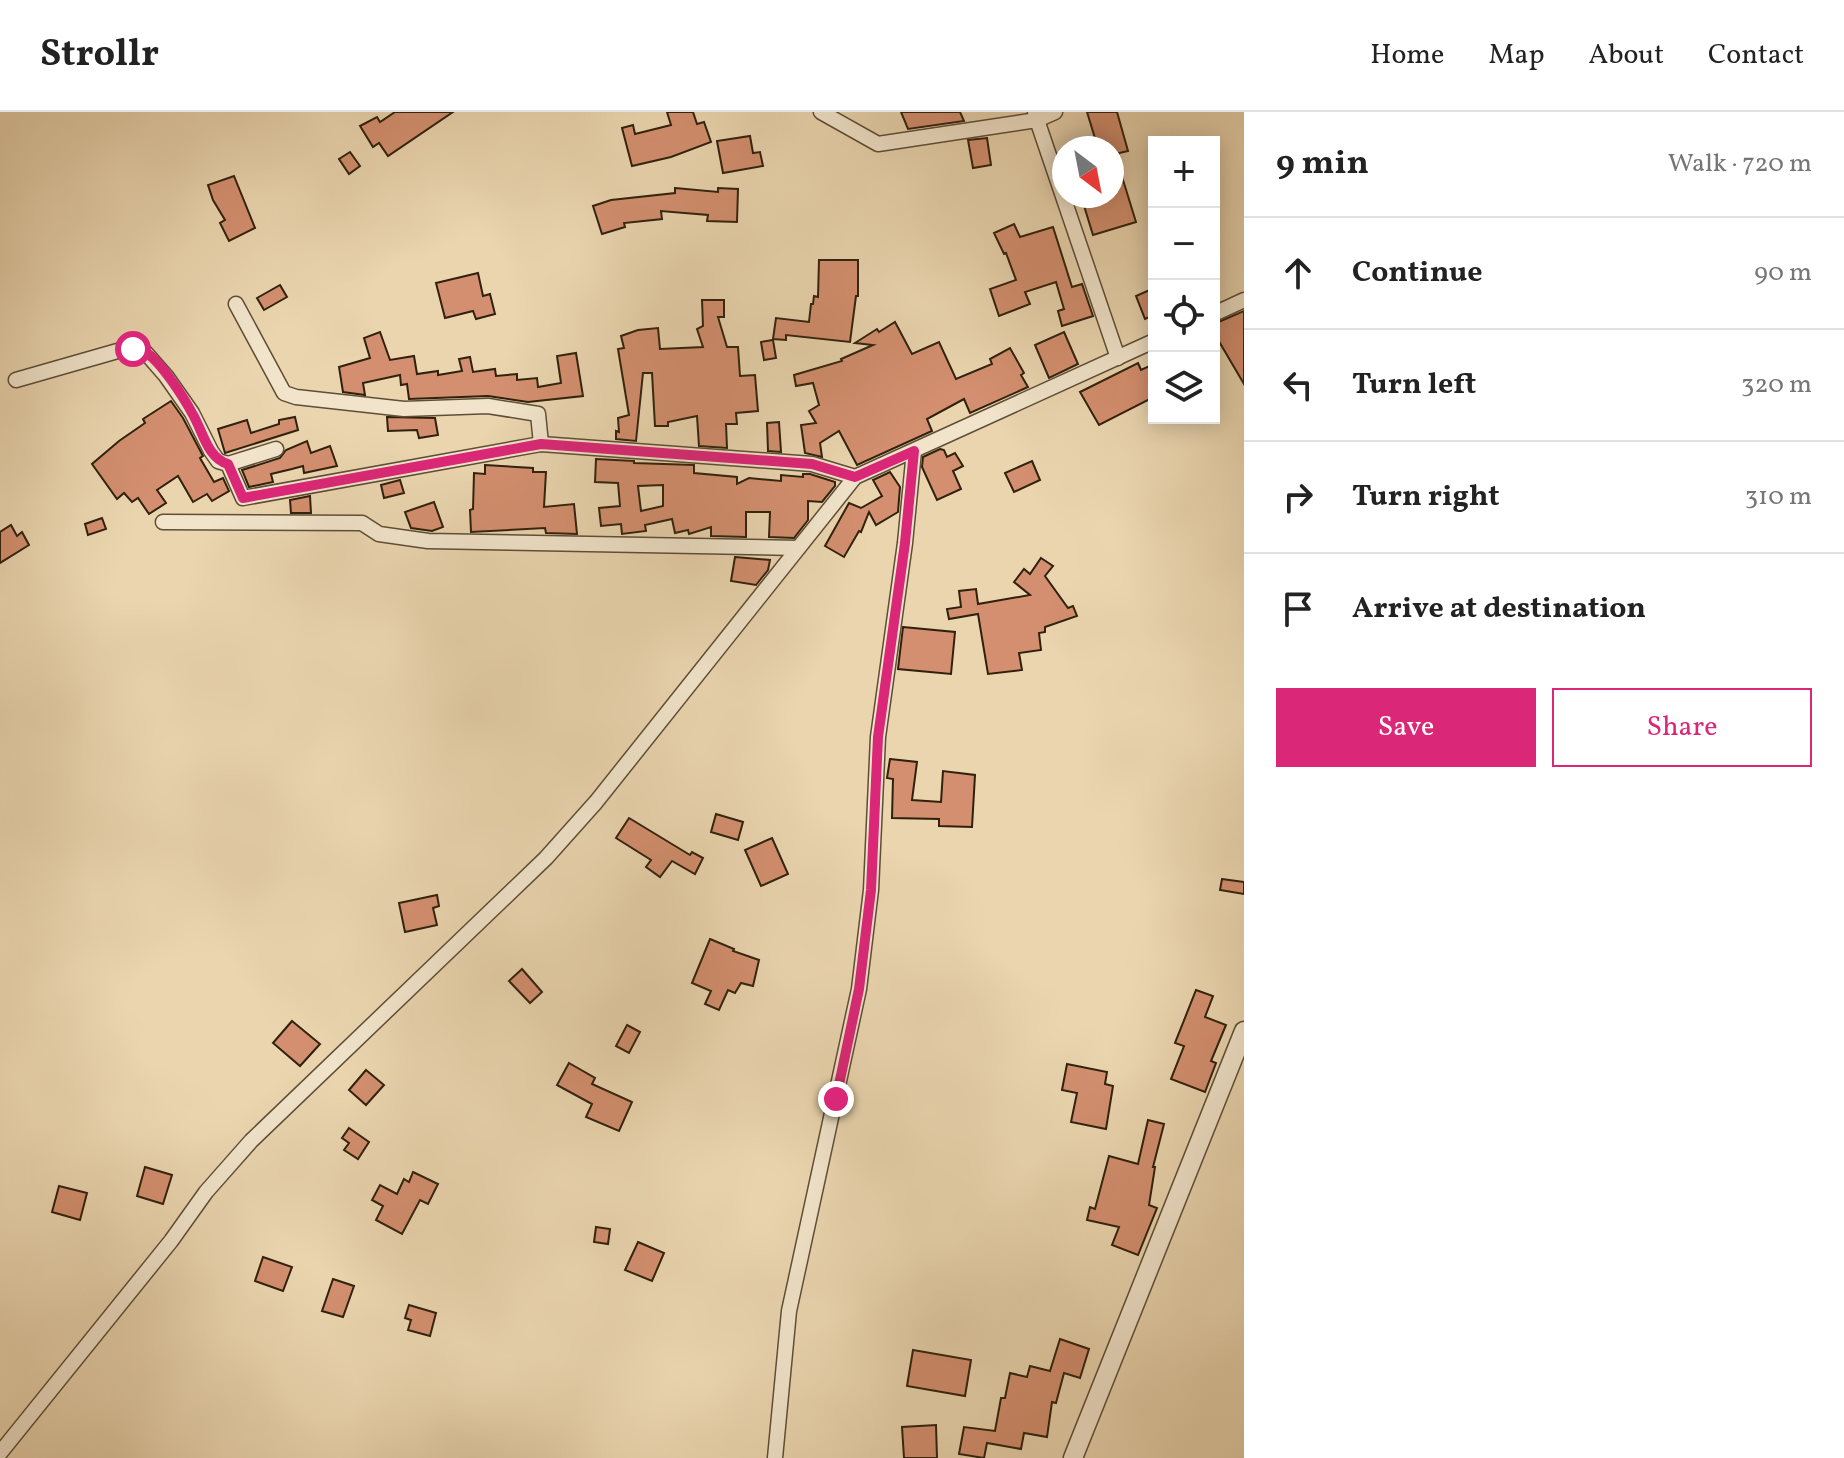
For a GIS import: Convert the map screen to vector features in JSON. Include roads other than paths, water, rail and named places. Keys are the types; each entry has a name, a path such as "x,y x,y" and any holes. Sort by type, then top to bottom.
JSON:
{"street":[{"path":"821,112 878,144 1055,112"},
{"path":"1036,116 1118,358"},
{"path":"1220,311 1244,300"},
{"path":"236,304 284,393 404,409 488,406 538,414 541,444"},
{"path":"0,1453 162,1253 206,1192 262,1130 546,858 596,802 855,477 1148,344"},
{"path":"16,380 121,350 145,352 192,413 218,461 228,464 276,449"},
{"path":"228,464 243,498 541,444 812,464 855,477"},
{"path":"775,1458 789,1311 859,989 871,890 878,737 905,543 914,451"},
{"path":"163,522 362,523 379,534 428,541 798,548"},
{"path":"1073,1458 1244,1031"}]}
